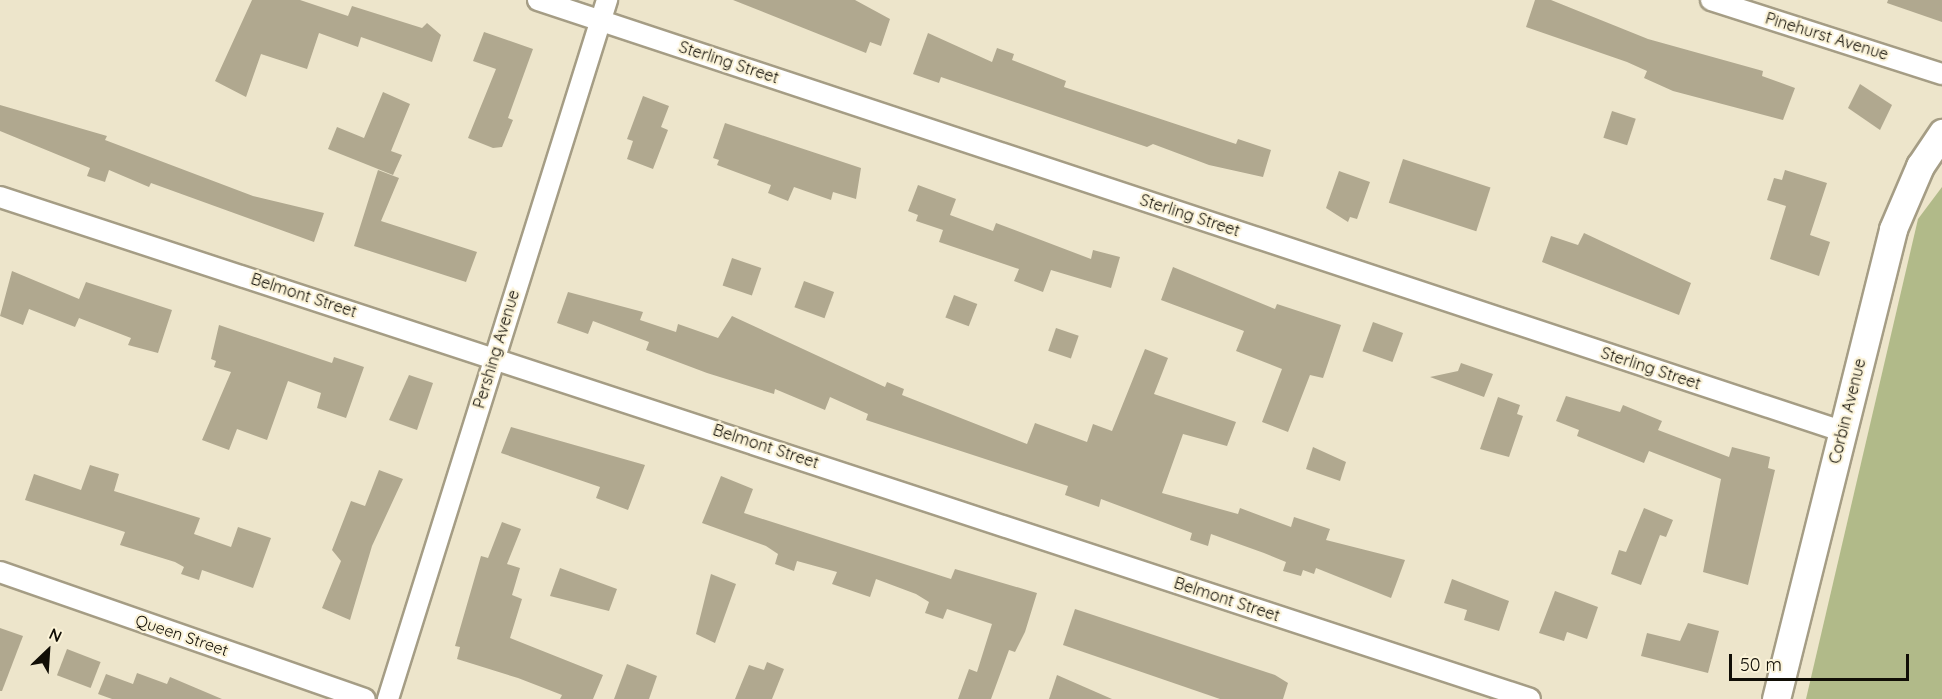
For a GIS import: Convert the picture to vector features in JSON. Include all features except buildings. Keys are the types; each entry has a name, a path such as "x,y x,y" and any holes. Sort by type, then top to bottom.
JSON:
{"main road":[{"name":"Corbin Avenue","path":"1776,699 1893,229 1920,166 1942,133"}],"street":[{"name":"Sterling Street","path":"538,0 1841,431"},
{"name":"Pershing Avenue","path":"388,699 607,0"},
{"name":"Pinehurst Avenue","path":"1711,0 1942,74"},
{"name":"Belmont Street","path":"0,197 494,355 1530,699"},
{"name":"Queen Street","path":"0,572 364,699"}],"green space":[{"path":"1942,187 1942,699 1806,699 1918,219"}]}
